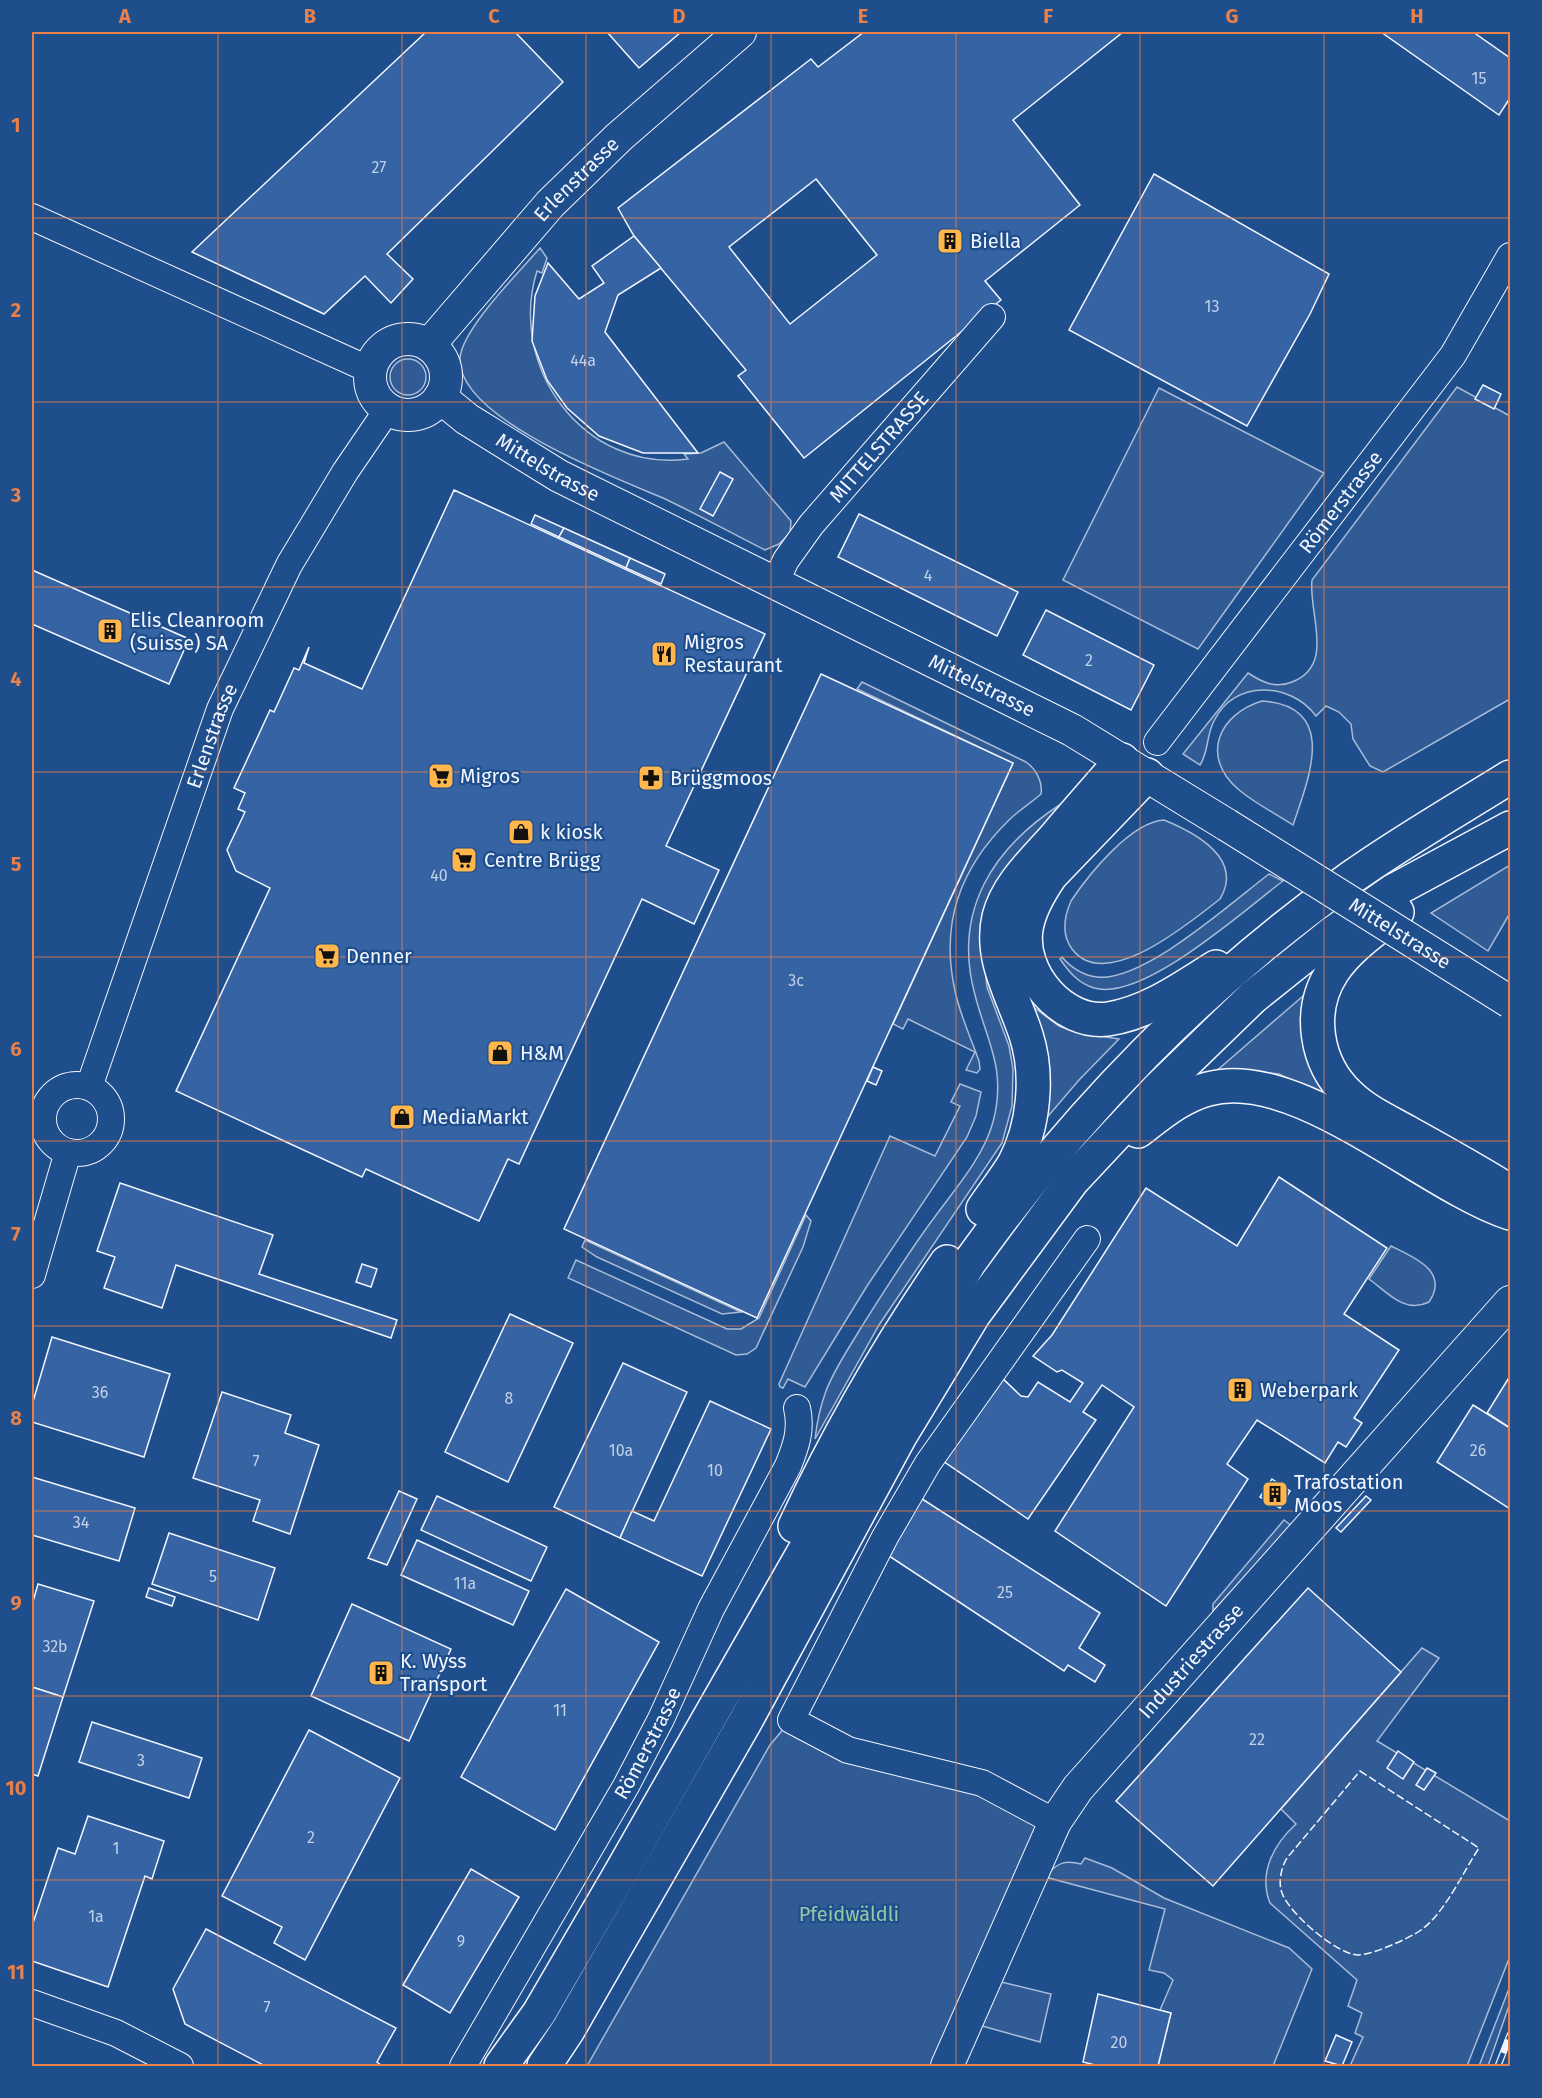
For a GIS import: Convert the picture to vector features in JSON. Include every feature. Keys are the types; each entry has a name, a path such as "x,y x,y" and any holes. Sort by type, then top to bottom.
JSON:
{"highway":[{"path":"731,1678 769,1583 816,1481 869,1383 920,1301 1014,1163 1022,1146 1033,1097 1033,1069 1026,1036 999,959 996,935 1000,915 1012,889 1060,850 1134,767"},
{"path":"501,2067 539,2013 969,1263 1000,1218 1074,1128 1140,1059 1234,970 1304,914 1401,844 1510,777"},
{"path":"544,2067 568,2030 745,1722 900,1436 974,1314 1072,1181 1159,1088 1253,997 1333,933 1393,891 1510,828"},
{"path":"1060,850 1051,875 1033,907 1026,929 1027,955 1034,976 1045,991 1059,1004 1092,1018 1125,1016 1162,1000 1304,914"},
{"path":"1441,867 1407,903 1349,952 1333,971 1321,995 1318,1014 1321,1051 1335,1080 1365,1109 1510,1192"},
{"path":"1072,1181 1169,1108 1208,1088 1233,1085 1277,1092 1308,1103 1446,1181 1510,1213"}],"main road":[{"name":"Erlenstrasse","path":"429,345 503,256 558,195 619,137 740,32"},
{"path":"418,340 429,345 436,351 445,369 446,378 440,397 434,404 417,414 407,415 388,410 372,390 370,370 378,353 393,341 418,340"},
{"name":"Mittelstrasse","path":"440,397 475,424 559,476 1072,730 1510,1002"},
{"name":"Industriestrasse","path":"947,2067 1055,1821 1078,1788 1510,1302"}],"street":[{"path":"32,217 370,370"},
{"name":"Römerstrasse","path":"1157,742 1453,355 1510,256"},
{"name":"MITTELSTRASSE","path":"775,583 786,560 811,525 992,317"},
{"name":"Erlenstrasse","path":"89,1087 220,709 289,565 345,472 388,410"},
{"path":"67,1087 89,1087 105,1100 110,1120 109,1130 97,1146 88,1151 68,1152 50,1140 43,1120 45,1109 49,1099 67,1087"},
{"path":"32,1275 68,1152"},
{"path":"1055,1821 982,1783 848,1750 791,1720 885,1537 927,1463 1087,1239"},
{"name":"Römerstrasse","path":"463,2067 620,1796 661,1719 711,1609 788,1466 798,1442 800,1419 797,1408"},
{"path":"32,2003 117,2033 180,2067"}],"green space":[{"path":"540,248 547,258 542,273 537,271 531,307 533,343 544,376 562,406 587,431 616,449 650,459 688,459 684,454 701,453 724,442 791,521 790,533 779,544 765,550 663,498 577,461 510,423 483,402 466,380 460,358 463,346 493,301"},
{"path":"408,359 421,364 426,377 421,390 408,395 395,390 390,377 395,364"},
{"path":"1457,387 1510,416 1510,699 1383,772 1370,766 1353,739 1351,724 1339,712 1326,706 1316,716 1292,697 1263,690 1248,692 1223,707 1211,727 1200,765 1183,754 1248,673 1264,682 1280,685 1292,682 1305,674 1313,664 1317,651 1317,637 1312,580"},
{"path":"1159,388 1324,473 1198,649 1063,580"},
{"path":"862,682 1026,762 1040,780 1041,794 1009,820 978,857 966,877 953,920 950,942 951,966 960,1009 979,1061 980,1069 977,1073 966,1070 975,1052 908,1019 903,1029 893,1024 1013,763 857,689"},
{"path":"1262,701 1286,706 1302,716 1310,731 1312,748 1310,767 1293,825 1238,789 1226,776 1220,763 1218,750 1225,726 1247,707"},
{"path":"1063,804 983,948 987,987 1009,1046 1013,1069 1012,1106 1002,1143 879,1325 815,1439 824,1397 841,1361 905,1260 968,1173 983,1148 993,1122 998,1086 994,1056 975,995 969,964 969,936 974,909 984,885 998,862 1037,821"},
{"path":"1164,820 1202,840 1221,860 1226,872 1226,885 1220,899 1148,950 1126,959 1105,963 1087,961 1072,949 1066,937 1065,919 1071,901 1088,877 1125,839 1151,823"},
{"path":"1510,865 1510,913 1488,951 1431,913"},
{"path":"1269,874 1283,881 1192,951 1139,981 1115,989 1094,988 1074,976 1060,959 1062,957 1082,973 1097,977 1116,975 1138,967 1187,938"},
{"path":"1310,990 1341,1103 1279,1074 1246,1070 1214,1073"},
{"path":"1032,1006 1059,1026 1075,1032 1119,1039 1079,1080 1044,1121"},
{"path":"960,1084 981,1092 976,1116 967,1137 867,1286 805,1387 788,1379 783,1388 780,1387 779,1384 890,1136 935,1156 960,1106 951,1102"},
{"path":"806,1215 811,1221 803,1247 756,1348 747,1354 736,1355 568,1278 576,1260 727,1329 741,1329 759,1318"},
{"path":"585,1240 741,1312 722,1314 597,1257 582,1247"},
{"path":"1391,1246 1418,1260 1432,1274 1435,1282 1429,1302 1420,1305 1404,1304 1369,1279"},
{"path":"1284,1520 1292,1526 1213,1611 1213,1604"},
{"path":"1422,1648 1439,1658 1377,1741 1510,1821 1510,1956 1467,2066 1350,2066 1363,2037 1355,2033 1362,2013 1348,2006 1357,1980 1270,1903 1266,1881 1267,1870 1275,1850 1296,1824 1281,1809"},
{"name":"Pfeidwäldli","path":"791,1720 1055,1822 947,2066 587,2066 770,1745"},
{"path":"1085,1858 1112,1868 1164,1898 1289,1948 1312,1969 1273,2066 1158,2066 1171,2013 1160,2010 1173,1980 1164,1973 1149,1970 1165,1909 1049,1878 1047,1875 1059,1865 1067,1862 1081,1864"},
{"path":"1001,1982 1051,1994 1040,2042 982,2026"},
{"path":"1510,1986 1510,2003 1488,2066 1479,2066"}],"building":[{"path":"426,32 515,32 563,82 387,254 413,279 391,303 365,276 324,314 192,252"},
{"path":"607,32 681,32 639,68"},
{"name":"Biella","path":"864,32 1123,32 1013,120 1080,205 985,281 1001,300 804,458 738,376 746,370 634,236 618,208 811,59 818,67","holes":["816,179 877,255 790,324 729,247"]},
{"path":"1381,32 1473,32 1510,58 1510,98 1499,115"},
{"path":"1154,174 1329,274 1310,314 1247,426 1069,330"},
{"path":"634,236 661,268 618,295 605,332 698,453 643,453 599,436 567,408 547,380 532,341 535,296 548,263 579,299 604,283 592,266"},
{"path":"1483,385 1501,394 1494,409 1475,399"},
{"path":"720,472 733,479 713,516 700,509"},
{"name":"Centre Brügg","path":"454,490 765,634 666,846 719,870 694,924 642,899 519,1164 508,1159 479,1221 366,1169 362,1177 176,1091 270,888 236,871 227,850 245,812 238,809 245,793 234,788 270,710 274,712 294,668 299,670 309,647 304,663 362,689"},
{"path":"859,514 1018,592 997,636 838,557"},
{"path":"535,515 564,528 559,537 531,524"},
{"path":"564,528 630,558 626,568 559,537"},
{"path":"630,558 665,574 661,584 626,568"},
{"name":"Elis Cleanroom (Suisse) SA","path":"32,570 189,639 169,684 32,624"},
{"path":"1046,610 1154,665 1131,710 1023,655"},
{"path":"821,674 1013,763 757,1318 564,1229"},
{"path":"873,1067 882,1071 876,1085 867,1081"},
{"name":"Weberpark","path":"1279,1177 1387,1248 1344,1314 1399,1350 1354,1418 1362,1423 1346,1447 1338,1442 1325,1463 1257,1420 1227,1464 1248,1479 1166,1606 1055,1531 1134,1407 1102,1385 1083,1412 1096,1420 1028,1519 943,1461 1002,1378 1021,1396 1028,1397 1038,1382 1070,1402 1083,1383 1062,1370 1057,1372 1033,1356 1052,1335 1146,1188 1237,1246"},
{"path":"120,1183 273,1235 259,1274 397,1320 391,1338 176,1265 162,1308 104,1288 115,1257 97,1251"},
{"path":"362,1264 377,1269 371,1287 356,1282"},
{"path":"510,1314 573,1343 508,1482 445,1452"},
{"path":"52,1337 170,1374 144,1457 32,1422 32,1405"},
{"path":"623,1363 687,1392 620,1538 554,1507"},
{"path":"1510,1376 1510,1428 1487,1413"},
{"path":"222,1392 291,1415 285,1433 319,1445 290,1534 253,1521 260,1500 193,1478"},
{"path":"710,1401 771,1429 702,1576 620,1538 632,1511 654,1521"},
{"path":"1473,1405 1510,1428 1510,1509 1437,1462"},
{"path":"32,1477 135,1508 119,1561 32,1535"},
{"name":"Trafostation Moos","path":"1272,1479 1290,1491 1280,1508 1260,1497"},
{"path":"399,1491 417,1499 387,1565 368,1558"},
{"path":"437,1496 547,1547 531,1581 421,1530"},
{"path":"1366,1496 1371,1500 1341,1532 1336,1528"},
{"path":"919,1497 1100,1613 1079,1648 1105,1665 1095,1682 1068,1665 1064,1671 883,1552"},
{"path":"169,1533 275,1568 258,1620 152,1584"},
{"path":"417,1540 529,1591 513,1625 401,1575"},
{"path":"38,1584 94,1601 63,1697 32,1687 32,1605"},
{"path":"149,1588 175,1597 172,1606 146,1597"},
{"path":"1308,1588 1401,1672 1213,1886 1116,1801"},
{"path":"566,1589 659,1642 555,1830 461,1777"},
{"name":"K. Wyss Transport","path":"352,1604 451,1649 409,1741 311,1696"},
{"path":"32,1687 63,1697 38,1776 32,1774"},
{"path":"92,1722 202,1758 189,1798 79,1762"},
{"path":"309,1730 400,1778 305,1960 274,1943 282,1927 222,1896"},
{"path":"1398,1751 1414,1762 1403,1779 1387,1768"},
{"path":"1427,1768 1436,1773 1424,1790 1416,1785"},
{"path":"88,1816 164,1841 152,1879 145,1876 108,1987 32,1961 32,1926 58,1848 75,1854"},
{"path":"471,1869 519,1897 450,2013 403,1985"},
{"path":"206,1929 396,2028 377,2062 382,2066 265,2066 185,2024 173,1989"},
{"path":"1098,1994 1171,2013 1158,2066 1099,2066 1083,2062"},
{"path":"1336,2035 1352,2042 1342,2066 1325,2061"}],"railway":[{"path":"1498,2066 1510,2035"}],"fence":[{"path":"1360,1771 1479,1848 1446,1903 1430,1923 1400,1941 1358,1955 1338,1948 1303,1921 1286,1901 1280,1880 1287,1858 1360,1771"}],"place":[{"name":"Biella","path":"950,241"},
{"name":"Elis Cleanroom (Suisse) SA","path":"110,631"},
{"name":"Migros Restaurant","path":"664,654"},
{"name":"Migros","path":"441,776"},
{"name":"Brüggmoos","path":"651,778"},
{"name":"k kiosk","path":"521,832"},
{"name":"Centre Brügg","path":"464,860"},
{"name":"Denner","path":"327,956"},
{"name":"H&M","path":"500,1053"},
{"name":"MediaMarkt","path":"402,1117"},
{"name":"Weberpark","path":"1240,1390"},
{"name":"Trafostation Moos","path":"1275,1494"},
{"name":"K. Wyss Transport","path":"381,1673"}]}
